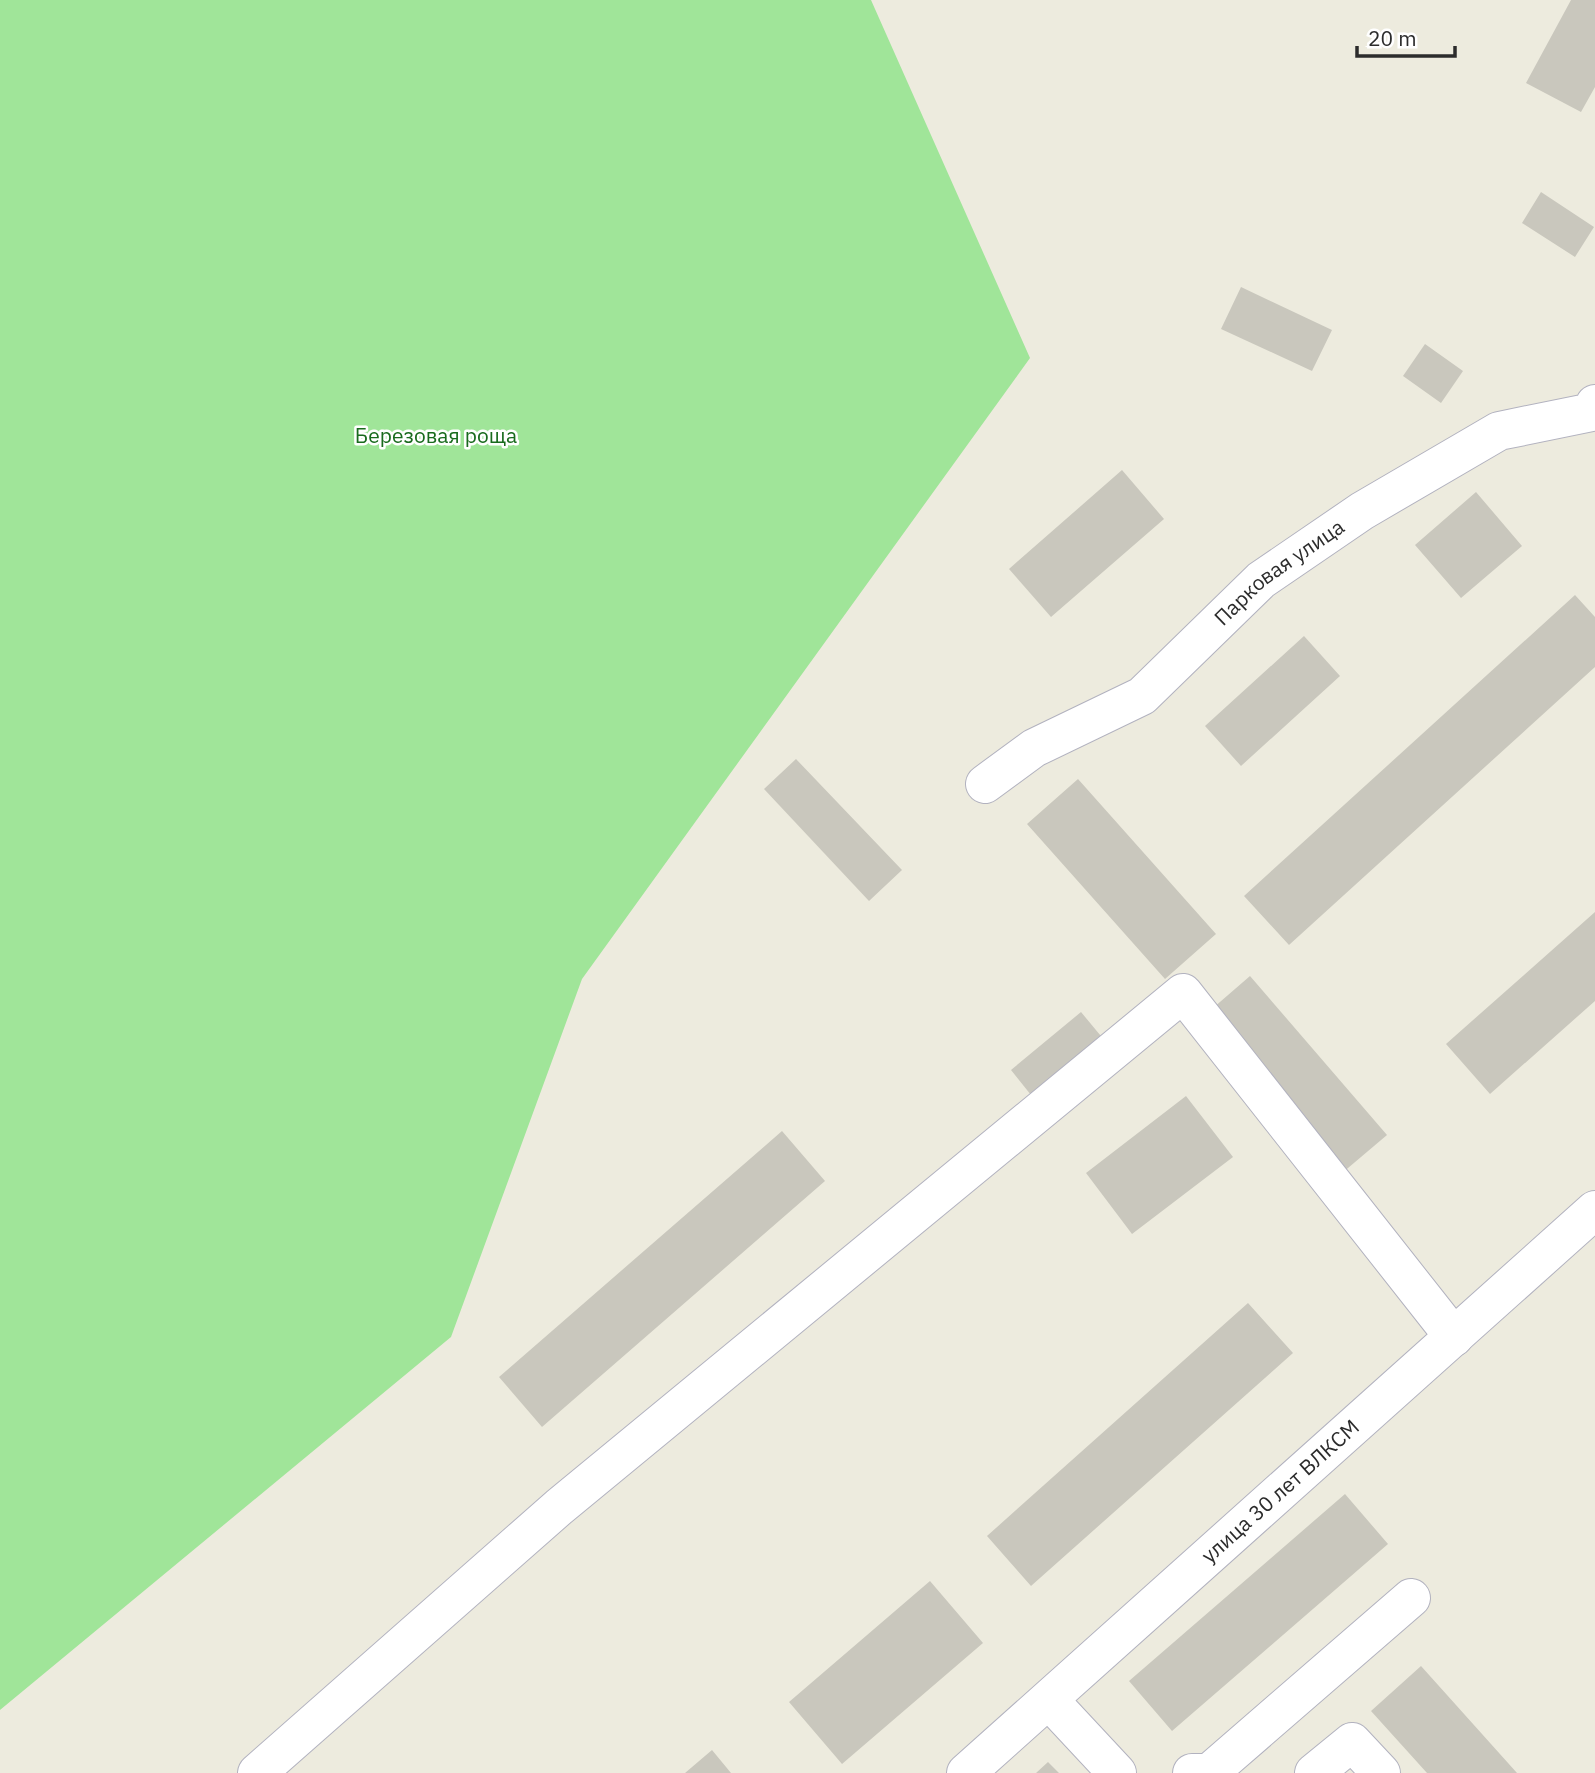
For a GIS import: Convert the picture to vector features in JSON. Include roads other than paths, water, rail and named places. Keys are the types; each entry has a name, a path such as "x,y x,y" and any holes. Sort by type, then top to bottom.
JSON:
{"street":[{"name":"Парковая улица","path":"985,784 1034,748 1142,696 1261,580 1362,511 1499,431 1592,412 1595,404"},
{"path":"257,1773 559,1507 1183,993 1454,1336"},
{"name":"улица 30 лет ВЛКСМ","path":"966,1773 1595,1210"},
{"path":"1192,1773 1209,1773 1411,1598"},
{"path":"1049,1700 1117,1773"},
{"path":"1314,1773 1352,1742 1381,1773"}],"park label":[{"name":"Березовая роща","path":"436,436"}]}
